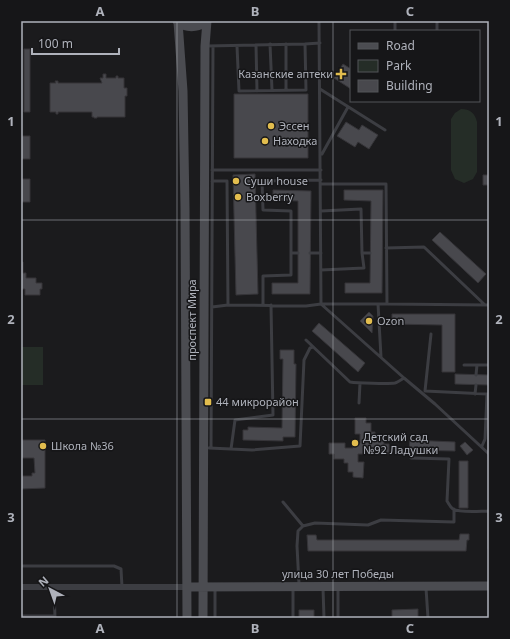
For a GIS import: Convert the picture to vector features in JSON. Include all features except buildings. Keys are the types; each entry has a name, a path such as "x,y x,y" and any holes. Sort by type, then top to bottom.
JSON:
{"street":[{"path":"178,22 184,26 196,27 207,21"},
{"name":"проспект Мира","path":"203,618 207,448 208,307 209,46 207,21"},
{"name":"проспект Мира","path":"178,22 183,91 186,208 187,618"},
{"name":"улица 30 лет Победы","path":"187,587 489,586"},
{"path":"21,587 187,587"}],"lane":[{"path":"319,21 321,304 404,378 425,392 489,454"},
{"path":"320,43 209,46 212,181 208,307 228,305 306,306 321,304 487,305"},
{"path":"270,44 272,90"},
{"path":"286,44 286,90"},
{"path":"238,46 239,91 306,90 306,44"},
{"path":"256,45 257,91"},
{"path":"320,89 384,130"},
{"path":"321,156 348,107"},
{"path":"212,170 321,170"},
{"path":"212,181 227,181 228,305"},
{"path":"263,305 263,276 291,275 292,253 291,211 263,210 262,181 386,184 387,304"},
{"path":"321,211 361,210 362,253 364,268 321,270"},
{"path":"386,248 424,247 487,305"},
{"path":"292,253 298,253"},
{"path":"310,253 321,253"},
{"path":"362,253 370,253"},
{"path":"378,304 381,357"},
{"path":"231,449 235,420 273,415 271,305"},
{"path":"425,392 430,334"},
{"path":"306,340 350,382 360,384 367,382 394,383 404,378"},
{"path":"207,448 252,450 300,446 304,360 310,348 314,347"},
{"path":"464,365 489,365"},
{"path":"476,375 477,365"},
{"path":"359,403 360,384"},
{"path":"475,394 476,385"},
{"path":"425,392 487,394 485,440 482,446"},
{"path":"410,458 449,458 447,501 454,509 489,510 489,548"},
{"path":"283,502 303,526"},
{"path":"293,618 298,531 303,526 315,523 368,525 381,520 454,522 454,509"},
{"path":"21,566 114,566 121,569 122,587"},
{"path":"215,586 215,618"},
{"path":"323,586 324,618"},
{"path":"338,586 338,618"},
{"path":"426,586 428,618"},
{"path":"23,617 54,617 54,587"}],"green space":[{"path":"461,109 472,112 477,122 477,172 473,179 464,183 455,179 451,170 451,119 455,113"},
{"path":"21,347 43,347 43,385 21,385"}],"place":[{"name":"Казанские аптеки","path":"341,74"},
{"name":"Эссен","path":"271,126"},
{"name":"Находка","path":"265,141"},
{"name":"Суши house","path":"236,181"},
{"name":"Boxberry","path":"238,197"},
{"name":"Ozon","path":"369,321"},
{"name":"44 микрорайон","path":"208,402"},
{"name":"Детский сад №92 Ладушки","path":"355,443"},
{"name":"Школа №36","path":"43,446"}]}
